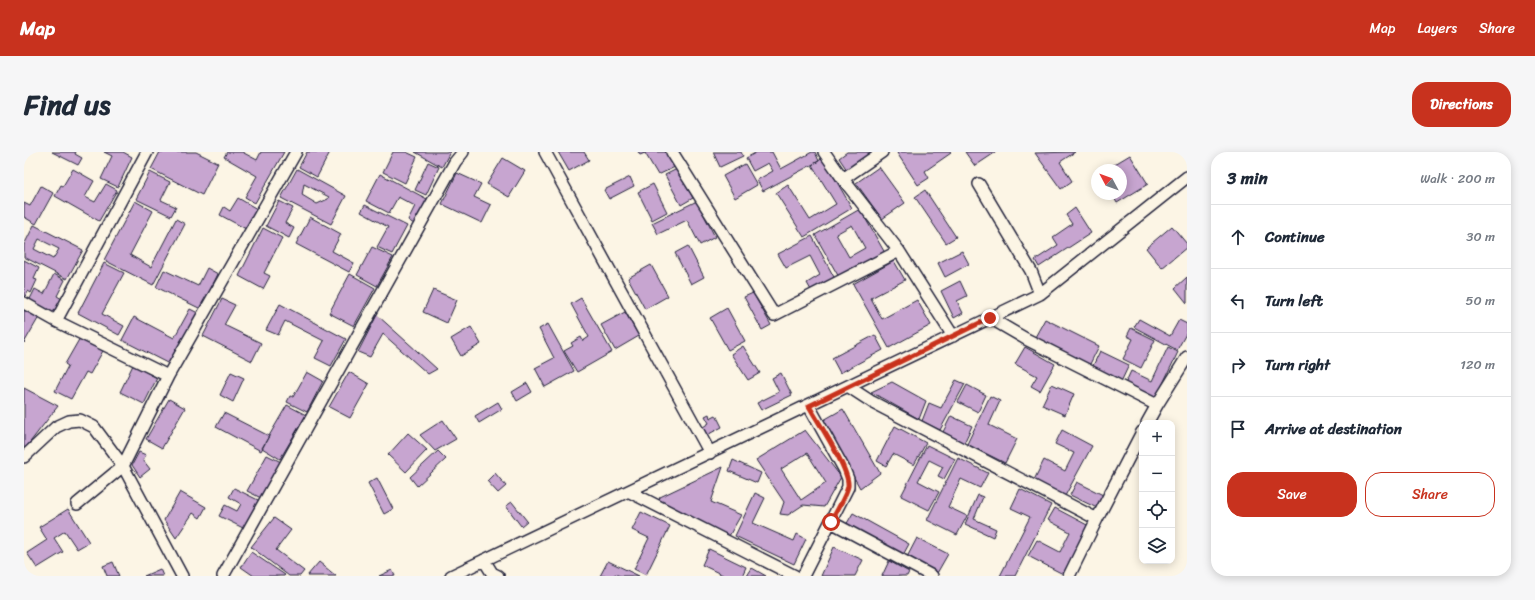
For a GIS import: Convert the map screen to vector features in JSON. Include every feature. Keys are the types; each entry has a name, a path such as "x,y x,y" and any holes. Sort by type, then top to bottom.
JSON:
{"street":[{"path":"56,321 147,152"},
{"path":"77,504 122,466 168,376 296,152"},
{"path":"223,576 455,162 463,152"},
{"path":"545,152 710,453"},
{"path":"672,152 774,315 899,251"},
{"path":"824,152 843,180 899,251 953,336"},
{"path":"843,180 882,152"},
{"path":"451,576 630,492 1040,294 1187,177"},
{"path":"979,184 1031,270 1040,294"},
{"path":"24,303 56,321 168,376"},
{"path":"990,318 1026,339 1156,405"},
{"path":"1148,420 1156,405 1187,357"},
{"path":"849,386 872,402 1097,519"},
{"path":"803,576 848,487 848,480 836,454 809,406"},
{"path":"24,457 56,427 69,421 80,420 94,427 122,466 182,576"},
{"path":"1069,576 1139,438"},
{"path":"630,492 795,576"},
{"path":"831,522 932,576"},
{"path":"484,560 492,573 498,576"}],"building":[{"path":"52,152 76,152 75,154 82,158 78,165"},
{"path":"104,152 123,152 132,157 118,187 101,179 112,156"},
{"path":"160,152 196,152 218,163 202,195 151,169"},
{"path":"227,152 242,152 257,160 261,152 284,152 255,203 245,197 257,176 224,157"},
{"path":"307,152 330,152 317,177 299,167"},
{"path":"393,152 406,152 417,157 405,183 383,172"},
{"path":"415,152 450,152 442,167"},
{"path":"558,152 584,152 589,160 569,171"},
{"path":"638,152 666,152 675,167 658,175 645,153 640,155"},
{"path":"713,152 741,152 743,156 720,167"},
{"path":"757,152 772,152 781,169 812,152 815,152 819,161 763,191 757,180 773,171 768,163 753,171 746,158"},
{"path":"847,152 873,152 847,170 839,158"},
{"path":"965,152 996,152 975,166"},
{"path":"1075,152 1060,162 1072,181 1061,189 1035,153"},
{"path":"897,153 951,153 925,171 929,178 918,185"},
{"path":"1130,155 1148,184 1127,197 1127,164 1115,164"},
{"path":"503,158 525,171 509,197 487,184"},
{"path":"823,158 852,208 804,237 776,193 788,185 810,220 836,204 812,165"},
{"path":"428,162 439,167 426,195 415,190"},
{"path":"745,164 757,185 735,198 723,176"},
{"path":"879,167 905,203 882,219 856,183"},
{"path":"73,169 94,181 85,197 95,202 106,184 117,190 99,221 55,196"},
{"path":"297,169 346,196 331,224 281,198","holes":["304,184 329,197 328,199 317,204 302,195"]},
{"path":"677,169 693,198 681,205 665,175"},
{"path":"150,172 170,182 161,200 176,207 171,216 136,199"},
{"path":"457,173 481,184 474,197 491,205 482,223 442,204"},
{"path":"380,174 427,199 414,224 408,220 415,206 398,197 389,213 366,201"},
{"path":"630,177 634,186 609,199 604,190"},
{"path":"653,184 667,212 652,220 638,192"},
{"path":"41,186 53,193 36,224 24,217 24,203 30,206"},
{"path":"925,190 956,237 946,243 915,197"},
{"path":"238,198 257,209 246,229 220,215 224,207 230,211"},
{"path":"135,201 153,211 130,255 151,267 176,219 185,224 153,285 104,260"},
{"path":"279,201 293,208 285,223 294,228 289,238 266,226"},
{"path":"697,201 715,237 700,245 687,220 658,234 652,223"},
{"path":"365,205 407,226 392,254 377,247 388,227 361,212"},
{"path":"1075,208 1091,233 1039,267 1035,260 1058,245 1053,237 1072,224 1066,215"},
{"path":"860,209 885,253 840,279 815,235","holes":["852,225 865,248 849,257 836,234"]},
{"path":"310,217 341,234 332,251 354,263 349,272 296,244"},
{"path":"34,225 83,250 67,279 24,257 24,245","holes":["39,239 59,249 53,259 34,249"]},
{"path":"1172,226 1187,244 1187,247 1162,268 1146,248"},
{"path":"263,228 282,238 264,273 270,276 263,289 239,276"},
{"path":"812,236 835,279 812,292 807,283 820,275 810,256 786,268 778,254"},
{"path":"688,246 704,277 691,284 675,253"},
{"path":"372,247 393,257 377,286 357,275"},
{"path":"962,251 969,264 945,277 938,263"},
{"path":"24,260 39,268 34,279 37,280 31,293 28,291 24,298"},
{"path":"894,261 905,280 871,298 882,319 917,300 931,325 889,348 853,284"},
{"path":"104,263 124,273 102,314 124,326 119,335 78,313"},
{"path":"651,265 668,296 645,309 628,278"},
{"path":"207,268 218,274 201,309 156,287 164,270 198,286"},
{"path":"54,274 65,280 57,296 62,299 54,314 29,301 35,289 44,294"},
{"path":"350,274 375,288 354,326 329,313"},
{"path":"1187,277 1187,303 1175,288"},
{"path":"960,281 967,296 957,301 963,313 954,318 941,291"},
{"path":"433,290 457,300 447,323 423,312"},
{"path":"753,293 771,325 762,330 744,297"},
{"path":"581,298 612,352 577,372 564,351 573,346 571,343 581,337 583,341 589,337 571,304"},
{"path":"222,299 235,305 224,325 261,343 252,361 203,336"},
{"path":"280,304 346,339 331,366 315,358 324,341 285,321 278,335 266,330"},
{"path":"727,308 745,341 728,350 710,318"},
{"path":"24,309 39,317 24,343"},
{"path":"190,309 198,313 171,365 122,340 134,317 174,338"},
{"path":"625,312 639,336 615,350 601,325"},
{"path":"377,315 437,369 428,374 383,334 370,357 358,352"},
{"path":"1045,319 1099,346 1089,366 1034,339"},
{"path":"1139,319 1170,336 1179,320 1187,324 1187,332 1177,350 1134,327"},
{"path":"548,324 574,371 545,387 535,368 554,358 539,329"},
{"path":"471,327 481,344 461,356 451,339"},
{"path":"1131,328 1155,340 1141,368 1123,359 1133,339 1127,336"},
{"path":"875,335 883,350 840,373 832,358"},
{"path":"81,336 104,349 90,374 86,372 71,399 55,391 68,366 65,364"},
{"path":"743,346 760,373 748,380 731,354"},
{"path":"1025,347 1055,364 1040,391 1031,386 1037,376 1015,364"},
{"path":"1168,347 1178,352 1156,398 1125,384 1131,371 1152,381"},
{"path":"1100,351 1129,365 1120,384 1091,370"},
{"path":"133,365 157,378 144,404 120,392"},
{"path":"231,372 244,378 233,402 220,395"},
{"path":"307,372 323,381 307,412 287,402 290,396 293,397"},
{"path":"349,372 369,384 350,418 329,407"},
{"path":"781,373 792,395 761,410 757,403 779,392 772,378"},
{"path":"956,380 965,384 940,430 922,421 929,403 941,408"},
{"path":"892,382 926,401 919,419 871,392"},
{"path":"527,383 532,392 517,401 512,392"},
{"path":"1052,384 1074,394 1065,415 1042,405"},
{"path":"967,385 986,395 978,412 958,402"},
{"path":"24,388 58,406 24,450"},
{"path":"990,396 1000,401 989,425 1017,439 1005,463 967,444"},
{"path":"169,399 185,408 162,448 146,439"},
{"path":"498,402 502,409 479,423 475,416"},
{"path":"287,405 306,415 280,459 262,448"},
{"path":"843,409 880,473 860,488 822,421"},
{"path":"224,413 269,436 261,451 216,427"},
{"path":"709,414 710,418 716,415 722,427 707,435 703,427 709,423 705,416"},
{"path":"951,416 972,426 964,443 943,432"},
{"path":"443,420 456,439 435,451 420,435"},
{"path":"895,426 926,443 914,465 893,454 886,466 877,461"},
{"path":"805,430 841,477 824,507 803,505 788,515 780,514 784,502 756,460","holes":["807,453 826,483 801,500 781,469"]},
{"path":"1062,430 1092,446 1065,496 1034,480 1044,460 1065,471 1074,453 1055,444"},
{"path":"408,433 427,450 406,472 388,455"},
{"path":"927,445 955,459 944,479 938,476 943,467 929,460 918,481 939,492 929,510 901,496"},
{"path":"438,451 446,459 417,486 410,477"},
{"path":"139,452 146,455 143,460 150,469 140,477 132,465"},
{"path":"267,455 281,462 261,498 247,491"},
{"path":"958,458 988,473 980,488 961,479 948,507 967,516 957,535 927,520"},
{"path":"733,460 761,473 757,483 729,471"},
{"path":"723,467 711,502 741,515 729,536 659,500 660,497"},
{"path":"495,473 506,486 498,493 487,481"},
{"path":"377,478 393,509 384,514 368,483"},
{"path":"1077,482 1103,495 1097,508 1070,495"},
{"path":"234,488 260,501 245,529 219,516 225,505 237,511 241,504 229,497"},
{"path":"1020,489 1051,505 1015,576 1000,576 1030,517 1011,508"},
{"path":"180,492 206,507 200,518 193,513 176,538 164,520"},
{"path":"755,493 765,498 753,523 794,541 797,534 806,539 794,564 735,536"},
{"path":"978,495 983,497 974,519 996,529 993,537 965,524"},
{"path":"512,502 527,521 521,526 506,506"},
{"path":"1055,508 1089,526 1063,574 1028,556 1037,540 1060,552 1070,532 1048,520"},
{"path":"68,509 89,542 77,549 65,531 54,538 63,552 37,568 27,553 47,540 39,527"},
{"path":"641,512 670,526 646,575 634,569 649,538 632,530"},
{"path":"853,513 909,544 903,555 846,525"},
{"path":"274,518 291,530 276,550 304,571 300,576 289,576 251,547"},
{"path":"917,538 948,554 936,575 906,559"},
{"path":"834,547 863,560 855,576 821,576"},
{"path":"709,549 746,567 742,576 725,576 702,565"},
{"path":"251,552 285,575 254,576 241,567"},
{"path":"608,561 639,576 620,576 615,574 614,576 600,576"},
{"path":"889,561 909,572 907,576 882,576"},
{"path":"113,562 119,576 107,576 103,566"},
{"path":"319,562 336,576 307,576"},
{"path":"752,568 766,576 747,576"},
{"path":"160,569 163,576 144,576"},
{"path":"392,570 395,576 379,576"}],"route":[{"path":"831,522 848,487 848,480 844,469 809,406 990,318"}]}
